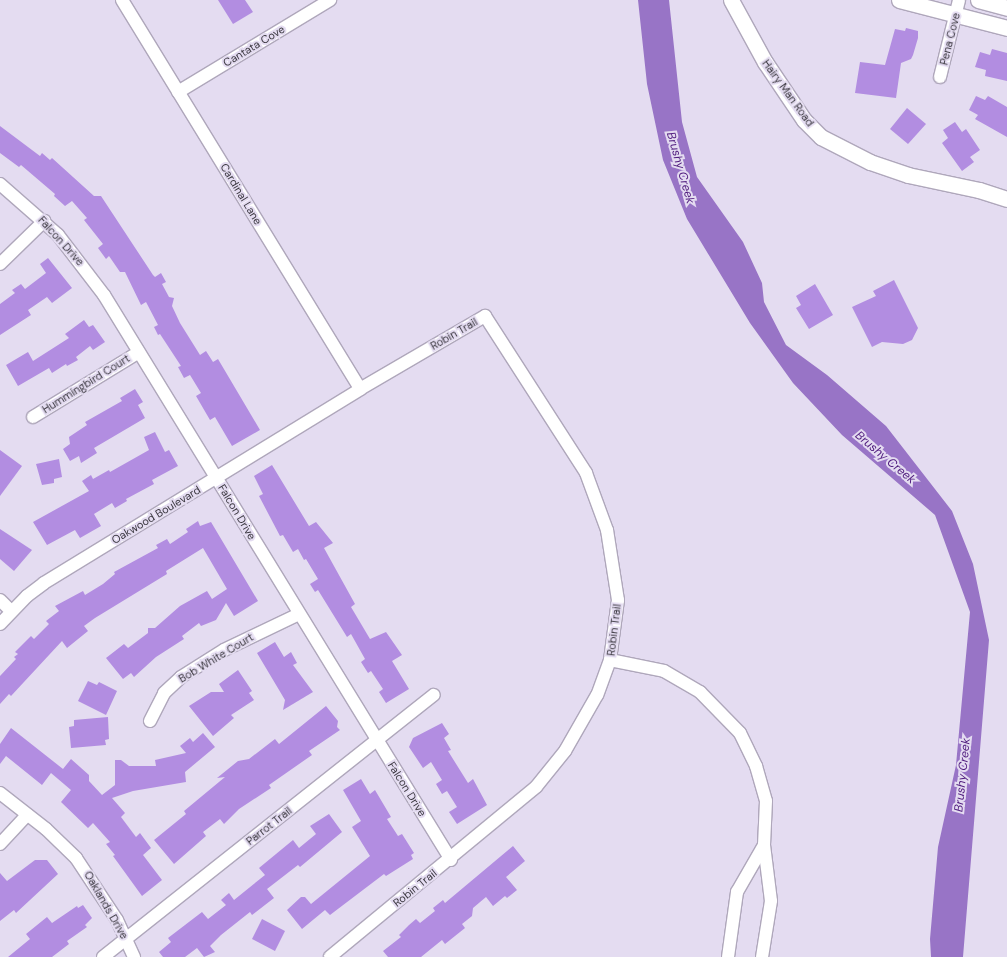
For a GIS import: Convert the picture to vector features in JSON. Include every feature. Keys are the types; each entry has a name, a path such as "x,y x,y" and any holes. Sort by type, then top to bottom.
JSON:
{"street":[{"name":"Cardinal Lane","path":"122,0 360,389"},
{"name":"Cantata Cove","path":"178,92 330,0"},
{"name":"Hairy Man Road","path":"732,0 765,62 804,120 821,137 870,162 908,175 980,190 1007,199"},
{"path":"899,0 958,7 1007,28"},
{"path":"978,0 1007,8"},
{"name":"Pena Cove","path":"940,77 958,7"},
{"name":"Falcon Drive","path":"0,184 44,221 82,264 139,352 451,860"},
{"path":"0,264 44,221"},
{"name":"Robin Trail","path":"330,957 451,860 536,787 565,751 597,695 610,660 618,600 607,530 586,473 485,316 360,389"},
{"name":"Hummingbird Court","path":"33,417 139,352"},
{"name":"Oakwood Boulevard","path":"0,624 11,611 44,583 360,389"},
{"path":"0,600 11,611"},
{"name":"Bob White Court","path":"150,721 164,693 181,677 230,647 299,614"},
{"path":"610,660 664,671 700,692 740,733 756,766 766,801 764,845 771,901 762,957"},
{"name":"Parrot Trail","path":"103,957 434,695"},
{"name":"Oaklands Drive","path":"0,793 62,843 90,874 126,939 134,957"},
{"path":"0,844 27,815"},
{"path":"728,957 737,892 764,845"}],"water":[{"name":"Brushy Creek","path":"638,0 669,0 682,122 697,177 743,242 762,283 764,302 786,345 827,375 886,426 952,511 973,564 989,640 963,957 931,957 930,939 938,847 956,765 970,612 935,515 842,435 793,383 750,323 687,219 663,160 647,84"}],"building":[{"path":"218,0 245,0 253,12 233,24"},
{"path":"906,28 918,31 918,38 911,59 901,63 896,98 855,93 860,62 885,65 895,29 905,31"},
{"path":"992,49 1007,53 1007,81 985,76 986,70 975,67 980,52 990,55"},
{"path":"976,96 985,100 988,96 1007,107 1007,137 975,119 978,115 969,110"},
{"path":"907,108 926,124 908,144 890,129"},
{"path":"955,122 962,132 966,129 980,150 970,157 974,162 962,171 942,143 948,138 943,130"},
{"path":"0,126 40,156 42,153 50,160 52,158 94,196 101,196 153,275 155,277 161,273 166,282 162,284 169,297 174,298 172,306 180,323 200,355 206,351 213,362 218,359 260,430 232,446 215,417 210,420 196,396 201,393 190,375 184,378 178,367 181,366 160,334 158,335 154,327 158,325 146,302 141,305 125,272 120,272 109,256 106,259 98,248 103,244 84,220 87,218 72,201 65,206 54,196 55,194 21,165 19,167 0,153"},
{"path":"48,258 72,288 52,303 47,297 28,310 31,315 0,335 0,304 15,293 12,290 21,284 25,289 46,273 40,264"},
{"path":"894,280 918,328 912,340 903,344 882,342 872,347 852,307 876,296 873,291"},
{"path":"815,284 833,315 809,329 796,308 801,305 796,296"},
{"path":"84,320 89,327 93,325 105,342 93,350 90,346 76,357 78,360 67,366 66,364 52,373 49,368 18,386 6,365 28,352 33,361 69,338 65,334"},
{"path":"135,389 143,402 138,405 145,418 94,448 97,453 81,463 79,456 70,461 63,449 70,444 69,437 87,425 85,422 122,401 120,398"},
{"path":"155,432 165,452 169,450 178,466 152,480 154,484 126,499 127,501 115,508 112,503 94,514 101,526 80,538 75,530 47,545 33,522 89,491 82,481 91,475 93,479 109,470 110,472 149,450 144,437"},
{"path":"0,450 22,466 0,496"},
{"path":"59,459 62,477 54,479 54,483 42,485 36,464"},
{"path":"272,465 309,526 316,522 333,543 324,548 355,604 351,607 370,639 386,632 402,655 392,661 409,689 386,703 379,692 383,689 371,671 368,673 361,662 365,659 351,634 347,637 318,590 315,592 310,584 318,579 306,559 304,560 298,549 293,552 283,535 280,536 259,496 263,494 254,476"},
{"path":"198,521 200,526 211,522 258,601 234,616 226,603 216,620 201,626 199,623 182,636 184,639 156,657 134,677 131,673 123,679 106,658 124,644 128,648 148,633 148,628 155,628 180,606 207,591 212,599 227,589 203,548 166,571 167,574 84,626 88,631 67,648 62,641 11,696 9,694 0,704 0,676 16,659 14,657 18,654 15,652 31,636 34,639 49,624 46,621 59,611 55,606 83,591 85,595 103,584 115,574 114,572 158,548 156,545 167,539 170,544 188,532 186,529"},
{"path":"0,529 32,550 14,571 0,559"},
{"path":"275,642 284,657 291,652 297,663 293,665 313,692 283,710 285,700 257,653"},
{"path":"238,670 252,691 249,693 254,700 231,715 234,718 213,736 189,706 211,692 224,692 219,684"},
{"path":"88,681 97,685 99,682 117,691 106,715 78,701"},
{"path":"326,706 338,721 337,727 340,730 309,751 312,755 269,785 271,788 239,809 224,824 220,819 203,832 206,836 174,864 154,840 186,814 184,811 225,777 217,778 238,761 249,759 275,739 279,744"},
{"path":"108,717 109,739 105,740 106,745 71,748 69,727 74,726 74,720"},
{"path":"442,723 449,734 444,738 451,750 448,751 468,783 473,779 487,805 457,824 449,812 457,807 447,791 442,794 436,784 442,780 431,762 423,768 409,747 413,738"},
{"path":"11,728 63,769 71,759 89,775 89,781 102,795 115,785 115,760 121,760 129,766 156,766 155,760 186,753 180,746 190,738 193,742 203,733 215,747 185,772 186,782 133,791 112,798 125,813 121,817 136,837 140,833 151,848 143,855 162,880 142,896 113,856 115,855 106,844 110,842 93,823 88,828 61,802 71,790 51,773 42,785 6,756 0,764 0,744"},
{"path":"361,779 370,794 375,790 391,817 387,819 398,836 402,834 414,853 411,855 413,859 386,876 384,874 330,915 325,910 302,929 287,910 301,897 305,897 311,904 370,856 352,827 361,821 343,790"},
{"path":"329,814 342,832 300,867 298,865 267,889 274,898 252,915 250,912 221,935 210,946 215,952 204,957 197,948 185,957 163,957 159,952 171,942 168,938 202,912 208,919 226,905 221,900 229,893 234,900 265,875 259,868 293,840 299,848 316,834 310,826"},
{"path":"513,846 525,861 506,877 517,890 507,898 505,896 493,906 486,897 473,908 472,916 462,924 465,928 445,944 442,940 421,957 388,957 383,951 401,937 399,935 409,925 416,919 420,923 435,911 433,908 443,900 445,903"},
{"path":"35,860 47,860 58,874 16,913 14,910 0,921 0,873 7,881"},
{"path":"83,905 92,918 85,925 87,927 67,941 69,944 52,957 8,957 30,939 26,934 47,917 52,923 77,906 78,908"},
{"path":"262,919 285,931 275,951 252,939"}]}
